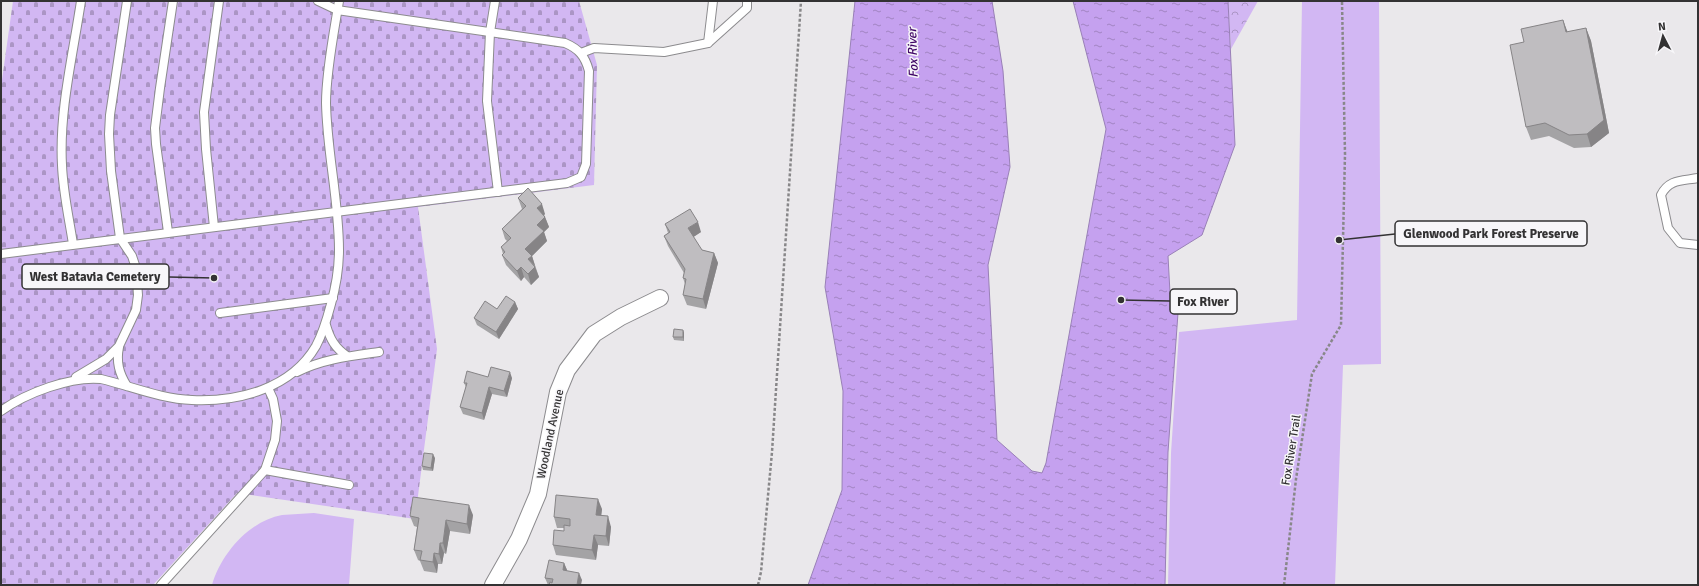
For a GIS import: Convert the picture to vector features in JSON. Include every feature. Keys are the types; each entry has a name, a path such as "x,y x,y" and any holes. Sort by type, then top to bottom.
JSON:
{"street":[{"name":"Woodland Avenue","path":"493,585 519,538 538,494 558,392 567,370 594,334 621,316 660,298"}],"lane":[{"path":"73,244 64,186 62,142 67,95 81,1"},
{"path":"127,1 108,134 120,238 132,256 136,268 138,295 136,310 120,346 117,363 127,386"},
{"path":"168,232 156,144 156,128 158,96 173,1"},
{"path":"214,227 206,149 204,112 219,1"},
{"path":"1,254 567,183 581,177 586,164 589,71 586,60 574,47 565,43 337,10 318,1"},
{"path":"71,380 89,378 101,379 169,397 191,400 213,400 242,396 268,388 289,375 306,360 316,346 326,325 338,274 339,250 337,211 326,100 338,1"},
{"path":"495,1 490,32 487,101 498,192"},
{"path":"708,43 713,1"},
{"path":"581,53 594,48 664,52 708,43 747,8 747,1"},
{"path":"1698,178 1672,183 1665,187 1661,194 1668,228 1680,243 1698,245"},
{"path":"220,313 333,298"},
{"path":"326,325 333,344 339,351 347,356"},
{"path":"1,410 31,395 71,380 96,366 120,346"},
{"path":"289,375 320,363 347,356 379,352"},
{"path":"161,585 265,470 271,457 277,421 273,399 268,388"},
{"path":"265,470 349,486"}],"path":[{"path":"758,585 761,572 772,452 801,1"},
{"name":"Fox River Trail","path":"1284,585 1296,479 1312,374 1341,325 1345,154 1342,1"}],"green space":[{"path":"13,1 579,1 597,65 594,185 418,207 437,349 415,519 237,493 153,585 1,585 1,87"},
{"path":"1228,1 1258,1 1231,49"},
{"path":"1302,1 1379,1 1381,364 1343,365 1335,585 1168,585 1171,453 1179,332 1297,320"},
{"path":"314,513 354,519 349,585 212,585 216,573 229,551 258,524 270,518 282,515"}],"water":[{"path":"855,1 992,1 1003,71 1010,167 988,265 997,440 1032,471 1042,473 1046,463 1106,129 1073,1 1228,1 1235,145 1202,235 1168,256 1170,293 1178,313 1168,452 1165,585 808,585 842,490 843,391 825,287"}],"building":[{"path":"1563,20 1566,32 1586,28 1604,120 1587,134 1569,135 1545,123 1526,127 1510,45 1524,42 1521,29"},
{"path":"528,188 542,204 537,208 545,217 537,225 544,231 525,249 532,256 528,259 535,267 528,274 521,267 517,271 502,255 505,252 501,247 511,238 502,229 526,206 518,198"},
{"path":"690,209 698,222 688,228 702,250 714,253 703,299 683,295 686,279 683,278 685,269 664,236 670,232 665,224"},
{"path":"506,296 515,302 496,332 474,318 485,301 497,309"},
{"path":"674,329 683,330 683,337 673,337"},
{"path":"491,367 510,372 504,391 489,387 482,413 460,407 467,383 464,383 467,371 488,377"},
{"path":"424,453 433,454 431,468 422,466"},
{"path":"556,495 598,499 596,515 608,516 606,536 594,535 592,550 553,545 554,530 564,531 564,525 570,526 570,519 554,517"},
{"path":"413,497 469,505 467,524 446,520 443,543 440,543 439,554 434,553 433,562 420,560 422,551 414,550 419,518 410,516"},
{"path":"549,560 564,563 563,570 579,573 577,585 549,585 550,582 552,583 553,579 545,578"}],"place":[{"name":"Glenwood Park Forest Preserve","path":"1339,240"},
{"name":"West Batavia Cemetery","path":"214,278"},
{"name":"Fox River","path":"1121,300"}]}
